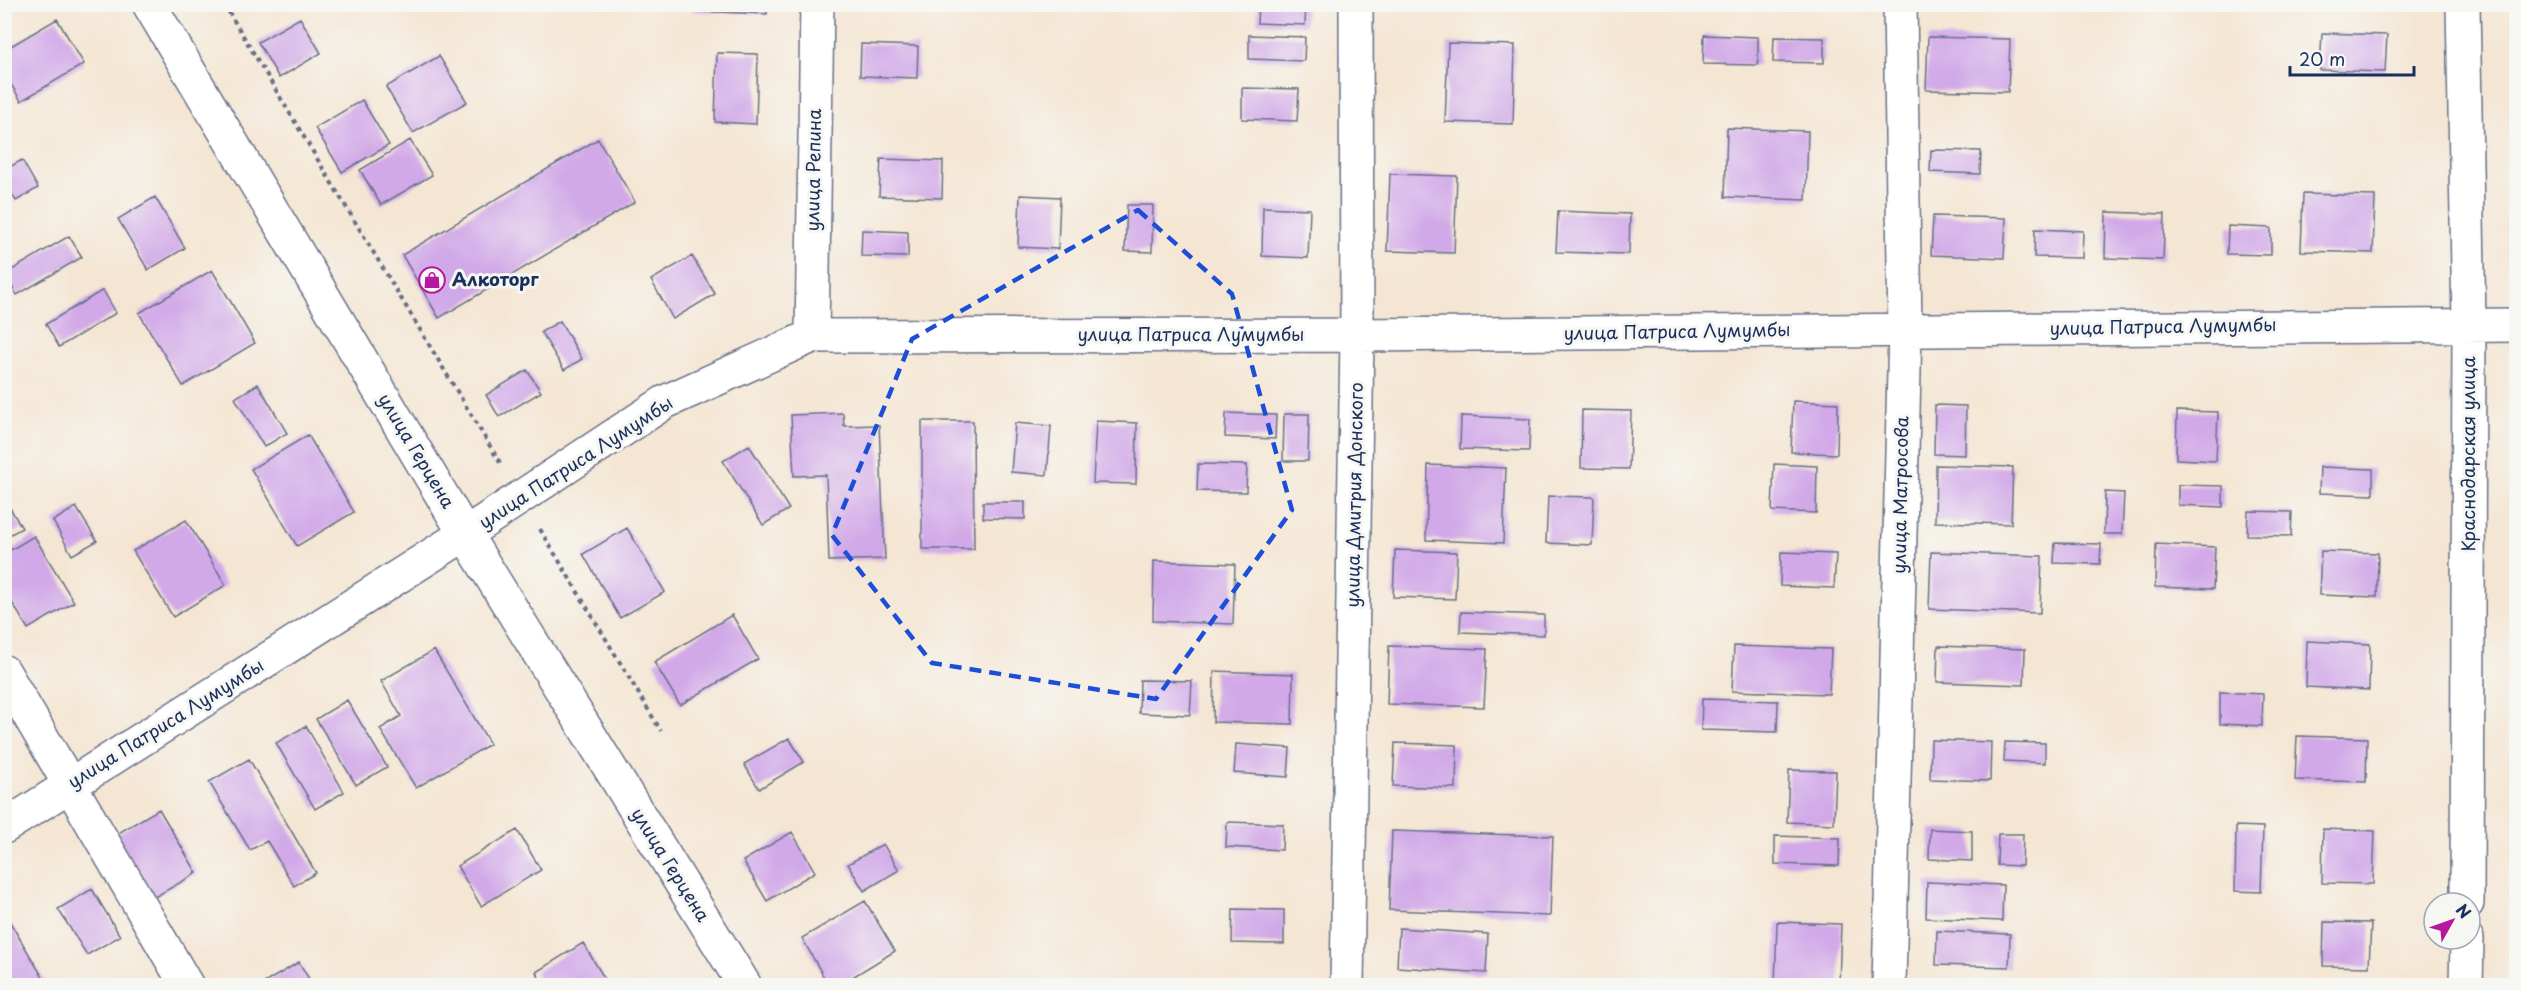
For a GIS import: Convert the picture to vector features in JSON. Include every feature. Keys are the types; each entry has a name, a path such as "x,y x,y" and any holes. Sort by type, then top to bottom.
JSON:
{"street":[{"name":"улица Герцена","path":"149,4 465,534 745,986"},
{"name":"улица Репина","path":"812,336 817,4"},
{"name":"улица Дмитрия Донского","path":"1347,986 1357,335 1356,4"},
{"name":"улица Матросова","path":"1889,986 1905,330 1900,4"},
{"name":"Краснодарская улица","path":"2463,4 2469,324 2467,891"},
{"name":"улица Патриса Лумумбы","path":"4,827 521,498 665,402 812,336 1357,335 2517,325"},
{"path":"4,672 187,986"},
{"path":"2466,986 2467,951"}],"path":[{"path":"224,4 661,731"}],"highlighted area":[{"path":"1138,210 1232,294 1292,510 1156,699 932,663 832,535 912,339"}],"building":[{"path":"693,4 768,4 767,14 693,11"},
{"path":"1258,4 1306,4 1305,25 1257,23"},
{"path":"1409,4 1465,4 1465,8 1409,6"},
{"path":"300,18 321,53 279,78 258,42"},
{"path":"57,19 84,64 21,101 4,73 4,50"},
{"path":"2322,33 2387,35 2385,72 2320,70"},
{"path":"1249,35 1305,37 1304,61 1249,59"},
{"path":"1704,35 1758,37 1758,65 1703,64"},
{"path":"1774,37 1824,38 1824,63 1773,62"},
{"path":"1928,37 2010,39 2008,92 1926,90"},
{"path":"1448,43 1515,45 1513,124 1445,122"},
{"path":"861,44 918,46 917,78 860,76"},
{"path":"717,53 758,54 756,124 715,122"},
{"path":"439,56 467,102 413,133 386,87"},
{"path":"1242,88 1299,89 1297,121 1242,119"},
{"path":"362,100 389,145 342,172 315,128"},
{"path":"1727,128 1808,131 1806,200 1725,197"},
{"path":"598,139 635,202 439,318 402,255"},
{"path":"410,140 432,175 381,205 360,170"},
{"path":"1931,150 1981,151 1980,174 1930,172"},
{"path":"881,159 943,161 942,198 879,196"},
{"path":"22,160 38,188 16,201 4,181 4,170"},
{"path":"1390,174 1457,176 1454,253 1387,251"},
{"path":"2303,194 2375,196 2373,253 2301,251"},
{"path":"1020,195 1060,197 1058,249 1018,247"},
{"path":"155,197 185,248 148,270 118,219"},
{"path":"1127,205 1153,205 1152,252 1125,251"},
{"path":"1263,207 1310,209 1308,258 1262,256"},
{"path":"1558,211 1630,214 1629,254 1556,252"},
{"path":"2106,212 2165,214 2163,260 2105,258"},
{"path":"1933,216 2006,218 2004,258 1931,255"},
{"path":"2228,226 2271,228 2271,255 2227,254"},
{"path":"2035,229 2083,231 2082,258 2034,257"},
{"path":"862,230 908,232 908,257 861,256"},
{"path":"69,236 82,257 17,295 5,274"},
{"path":"692,256 715,294 673,319 651,280"},
{"path":"212,270 255,343 183,386 139,313"},
{"path":"103,290 116,313 59,347 46,324"},
{"path":"560,321 582,359 564,370 541,332"},
{"path":"527,370 541,392 499,417 486,395"},
{"path":"258,384 287,433 264,447 235,398"},
{"path":"1793,401 1838,403 1837,454 1791,452"},
{"path":"1935,405 1966,406 1965,455 1934,454"},
{"path":"1582,410 1631,411 1629,469 1581,468"},
{"path":"2177,411 2218,412 2216,461 2176,459"},
{"path":"843,413 844,426 879,425 885,559 829,561 826,475 794,476 791,415"},
{"path":"1226,413 1276,415 1275,439 1225,437"},
{"path":"1284,414 1309,414 1308,461 1283,461"},
{"path":"1461,416 1530,419 1529,451 1460,449"},
{"path":"922,421 973,421 974,549 922,549"},
{"path":"1096,421 1137,423 1136,484 1093,483"},
{"path":"1015,423 1051,426 1047,475 1011,472"},
{"path":"308,435 354,512 297,546 251,469"},
{"path":"749,445 789,509 763,525 723,461"},
{"path":"1198,464 1247,465 1246,492 1197,491"},
{"path":"1774,464 1817,466 1816,513 1772,511"},
{"path":"1428,465 1506,468 1503,543 1426,540"},
{"path":"1936,465 2013,467 2011,524 1935,522"},
{"path":"2320,467 2373,469 2373,495 2319,493"},
{"path":"2178,485 2223,486 2223,507 2178,505"},
{"path":"2105,492 2124,493 2122,534 2104,534"},
{"path":"1548,496 1594,497 1592,545 1546,543"},
{"path":"983,502 1025,502 1025,519 983,518"},
{"path":"76,507 97,541 72,555 53,521"},
{"path":"10,508 22,528 4,538 4,511"},
{"path":"2248,511 2292,512 2291,536 2247,535"},
{"path":"186,520 226,585 173,617 133,551"},
{"path":"627,528 665,592 620,618 583,554"},
{"path":"34,536 74,602 28,629 4,589 4,554"},
{"path":"2055,543 2101,544 2100,564 2054,563"},
{"path":"2156,544 2215,547 2213,589 2155,587"},
{"path":"1395,550 1457,552 1455,599 1393,597"},
{"path":"2321,551 2378,553 2377,597 2319,595"},
{"path":"1781,552 1836,554 1834,588 1780,586"},
{"path":"1931,552 2042,556 2040,613 1929,609"},
{"path":"1154,561 1235,564 1233,624 1153,621"},
{"path":"1461,612 1544,615 1544,635 1460,632"},
{"path":"732,615 758,659 680,705 654,662"},
{"path":"2307,641 2370,644 2369,690 2306,687"},
{"path":"1389,646 1487,649 1484,707 1387,704"},
{"path":"1734,646 1831,649 1829,694 1732,691"},
{"path":"1938,646 2025,649 2024,685 1937,682"},
{"path":"434,650 490,744 416,788 380,729 401,716 381,681"},
{"path":"1214,671 1293,674 1292,724 1213,722"},
{"path":"1140,680 1192,681 1190,715 1139,713"},
{"path":"2220,692 2263,694 2262,726 2220,724"},
{"path":"1702,699 1778,701 1777,732 1701,730"},
{"path":"347,700 387,767 356,785 316,719"},
{"path":"306,726 344,792 315,809 276,743"},
{"path":"2297,736 2367,738 2366,782 2295,780"},
{"path":"789,738 804,762 759,789 744,764"},
{"path":"1931,740 1991,742 1990,781 1930,779"},
{"path":"2005,742 2045,743 2045,763 2004,761"},
{"path":"1395,743 1457,745 1456,788 1393,786"},
{"path":"1236,744 1290,748 1288,777 1234,773"},
{"path":"249,759 316,873 294,886 267,841 250,850 209,782"},
{"path":"1789,770 1836,771 1834,824 1787,822"},
{"path":"159,809 197,873 153,898 115,835"},
{"path":"1227,822 1283,824 1282,850 1226,847"},
{"path":"2236,826 2263,827 2261,892 2235,891"},
{"path":"1930,829 1972,831 1972,861 1929,859"},
{"path":"2323,829 2375,831 2373,884 2322,883"},
{"path":"517,830 541,870 481,906 457,866"},
{"path":"1392,831 1553,836 1550,916 1389,910"},
{"path":"792,832 815,872 767,901 743,861"},
{"path":"1998,834 2023,834 2022,866 1997,865"},
{"path":"1775,836 1840,838 1839,866 1775,864"},
{"path":"883,844 899,870 864,891 848,864"},
{"path":"1927,882 2003,885 2002,921 1926,918"},
{"path":"92,889 120,936 87,955 58,909"},
{"path":"865,901 895,951 838,986 829,986 802,938"},
{"path":"1233,909 1284,910 1284,944 1232,943"},
{"path":"4,912 48,986 4,986"},
{"path":"1777,922 1841,924 1839,986 1775,986"},
{"path":"2324,922 2371,923 2369,967 2323,966"},
{"path":"1399,928 1488,934 1486,973 1397,967"},
{"path":"1937,931 2010,934 2009,967 1936,965"},
{"path":"583,943 609,986 544,986 536,972"},
{"path":"299,962 313,986 259,986"}],"place":[{"name":"Алкоторг","path":"432,280"}]}
